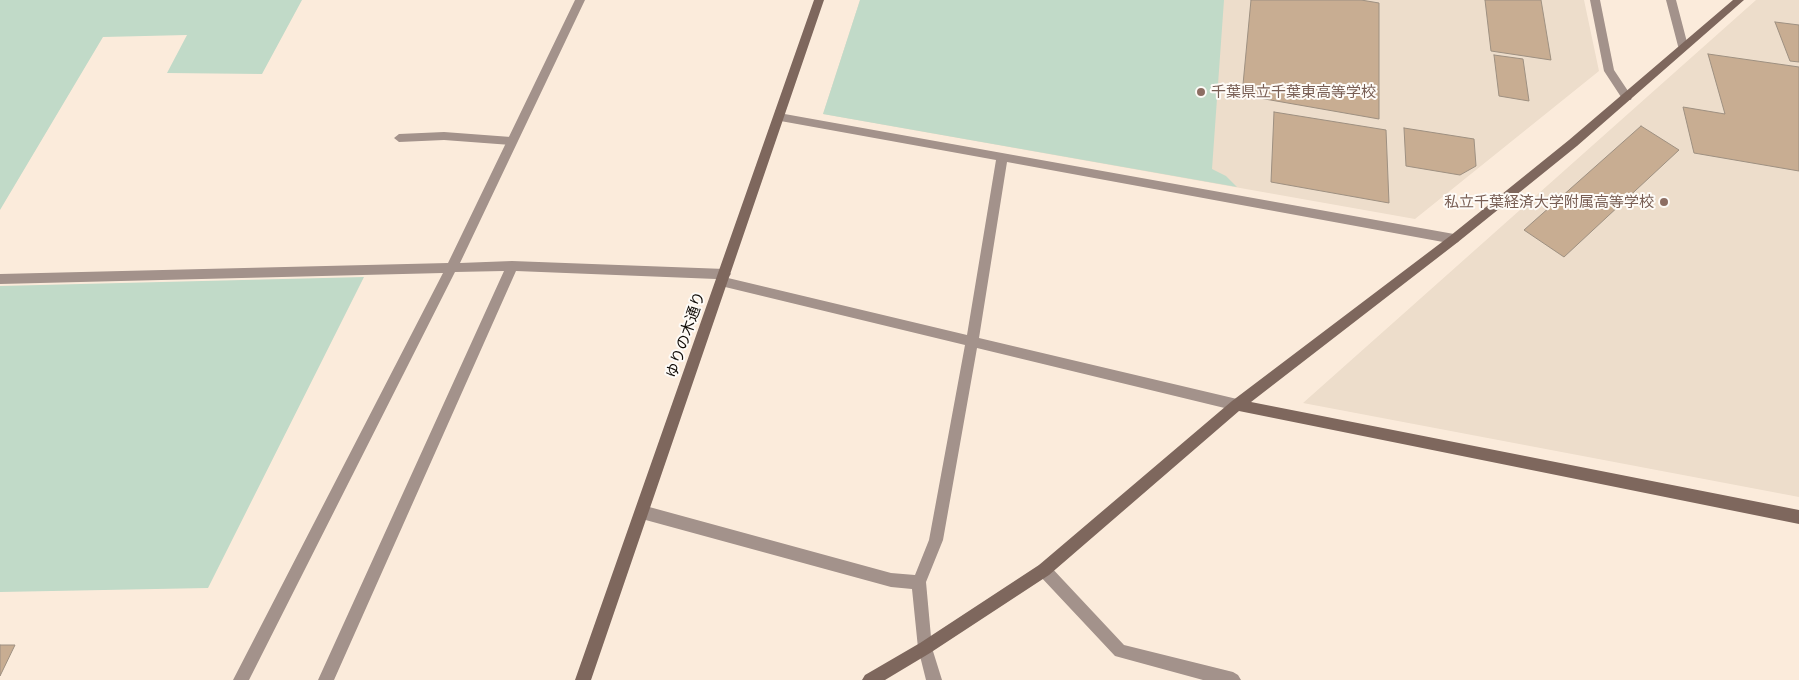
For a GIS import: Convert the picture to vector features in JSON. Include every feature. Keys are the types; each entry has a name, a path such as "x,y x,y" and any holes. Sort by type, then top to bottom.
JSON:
{"street":[{"path":"241,680 452,266 580,0"},
{"name":"ゆりの木通り","path":"582,680 819,0"},
{"path":"1595,0 1609,71 1626,97"},
{"path":"1671,0 1683,46"},
{"path":"870,680 925,648 1044,570 1237,405 1454,239 1573,143 1683,46 1739,0"},
{"path":"779,117 1454,239"},
{"path":"399,138 444,136 511,141"},
{"path":"934,680 925,648 919,582 936,540 972,343 1002,158"},
{"path":"0,279 452,266 512,266 723,278 972,343 1237,405 1799,517"},
{"path":"326,680 512,266"},
{"path":"642,512 891,580 919,582"},
{"path":"1044,570 1120,651 1233,680"}],"shaded area":[{"name":"千葉県立千葉東高等学校","path":"860,0 1584,0 1599,71 1415,219 823,114"},
{"name":"私立千葉経済大学附属高等学校","path":"1756,0 1799,0 1799,497 1303,403"}],"green space":[{"path":"0,0 302,0 262,74 167,73 187,35 103,37 0,210"},
{"path":"860,0 1224,0 1212,169 1226,176 1237,187 823,114"},
{"path":"364,277 208,588 0,592 0,286"}],"building":[{"path":"1251,0 1361,0 1379,3 1379,119 1242,95"},
{"path":"1485,0 1541,0 1551,60 1491,51"},
{"path":"1775,22 1799,25 1799,62 1790,61"},
{"path":"1708,54 1799,67 1799,171 1694,153 1683,107 1725,114"},
{"path":"1494,55 1523,59 1529,101 1499,96"},
{"path":"1274,112 1386,130 1389,203 1271,182"},
{"path":"1641,126 1679,150 1564,257 1524,230"},
{"path":"1404,128 1474,139 1476,166 1460,175 1406,166"},
{"path":"0,645 15,645 0,676"}],"place":[{"name":"千葉県立千葉東高等学校","path":"1201,92"},
{"name":"私立千葉経済大学附属高等学校","path":"1664,202"}]}
